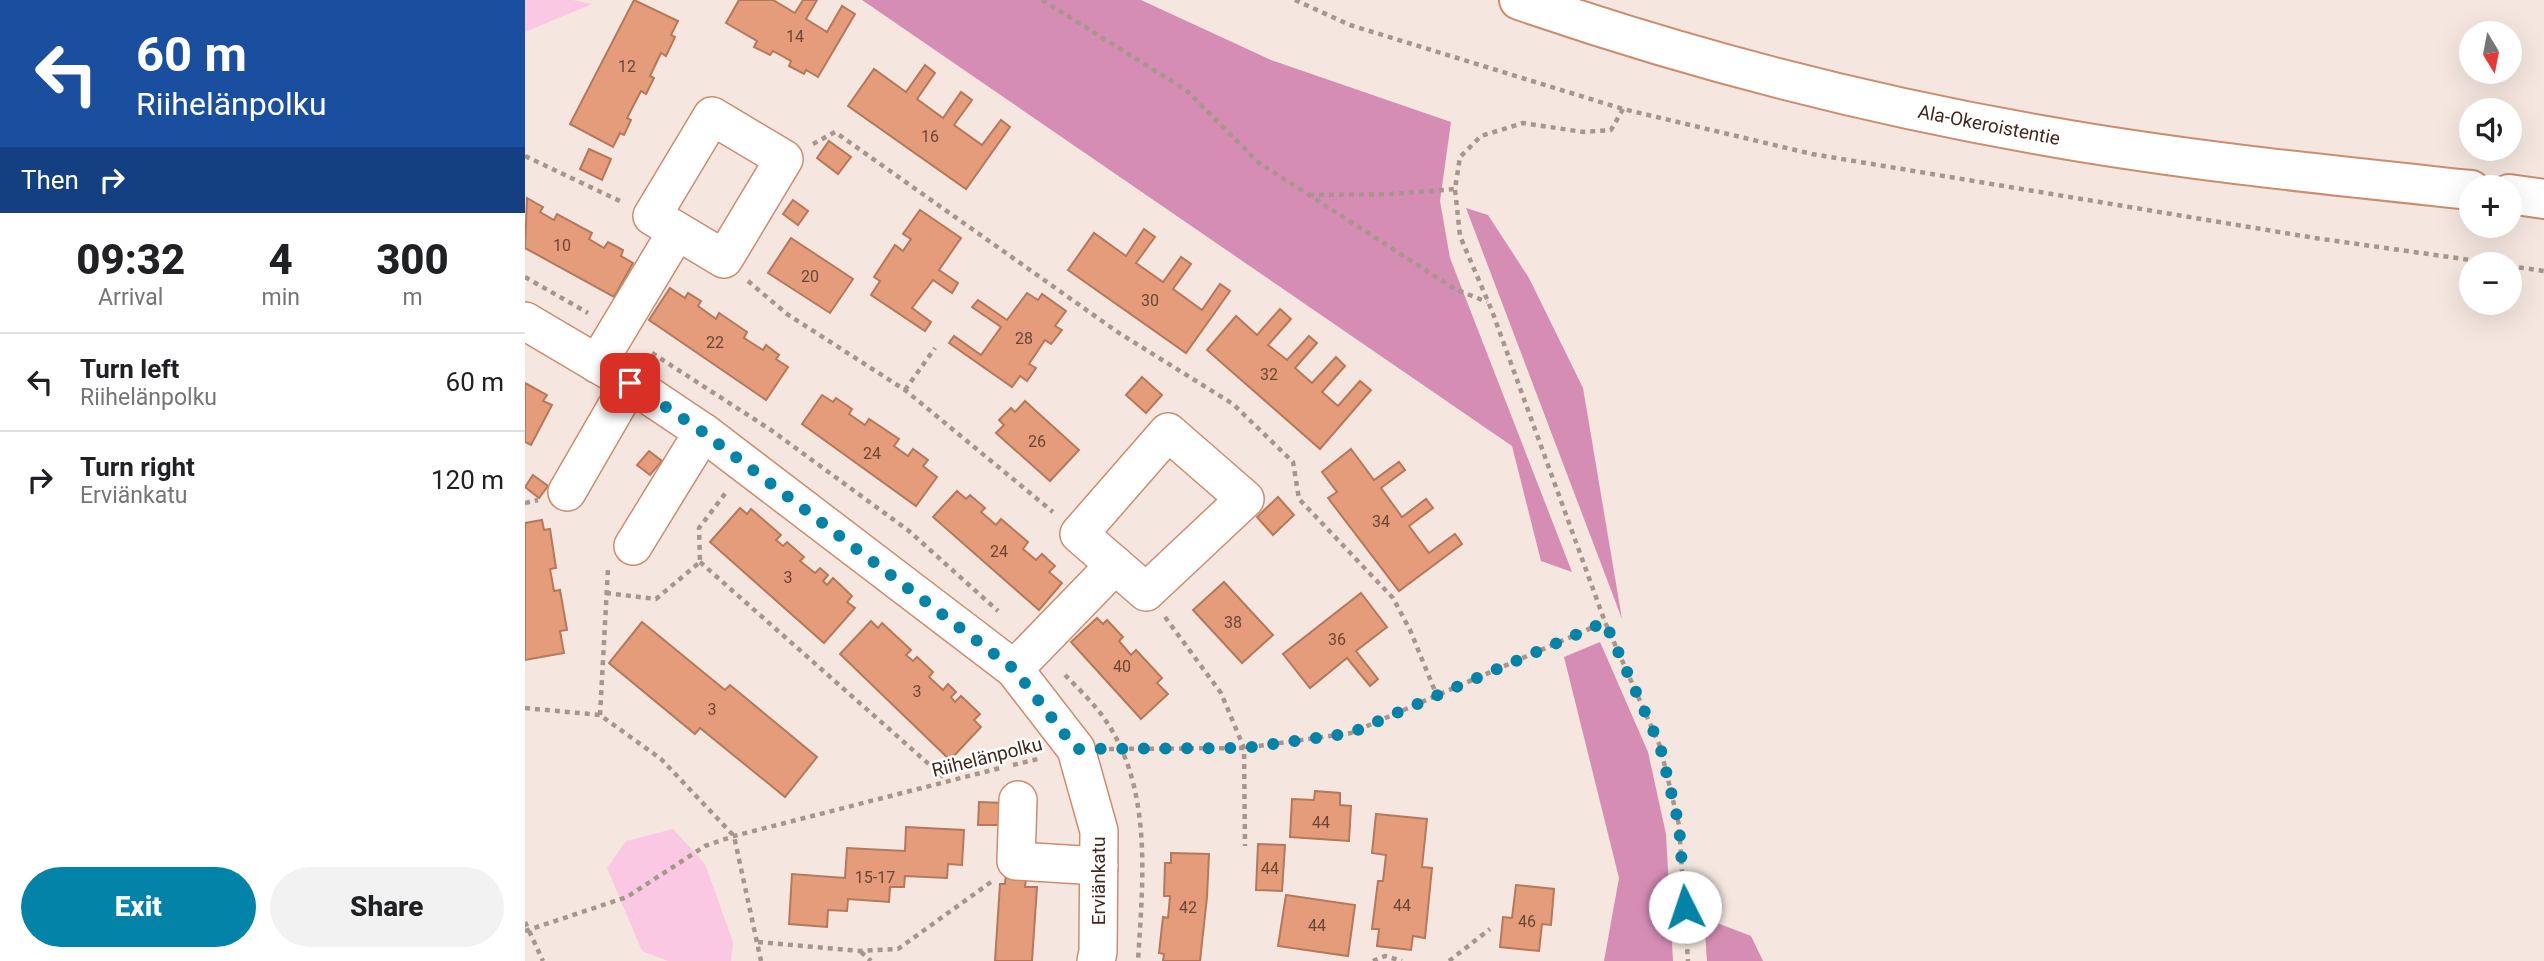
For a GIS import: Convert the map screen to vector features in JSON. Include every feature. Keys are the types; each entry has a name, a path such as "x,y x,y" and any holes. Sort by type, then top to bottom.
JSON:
{"main road":[{"name":"Ala-Okeroistentie","path":"1519,0 1726,64 1970,122 2121,148 2459,189"},
{"path":"2522,196 2544,199"}],"street":[{"path":"597,364 665,224 712,116 784,159 724,259 665,224"},
{"name":"Erviänkatu","path":"525,321 630,383 703,432 1014,669 1076,749 1099,831 1096,961"},
{"path":"567,492 630,383"},
{"path":"633,546 703,432"},
{"path":"1168,432 1245,499 1146,592 1079,534 1168,432"},
{"path":"1014,669 1115,565"},
{"path":"1018,800 1016,861 1099,866"}],"path":[{"path":"1042,0 1186,90 1259,163 1455,289 1488,303"},
{"path":"1294,0 1350,25 1623,109 1812,154 2315,238 2459,258"},
{"path":"1623,109 1611,130 1583,132 1523,122 1481,136 1460,157 1455,188 1460,236 1488,303 1605,622 1660,746 1679,825 1688,961"},
{"path":"784,159 835,132 1119,333 1233,404 1293,462 1299,499 1393,598 1410,630 1437,696"},
{"path":"525,156 665,224"},
{"path":"1308,195 1392,194 1455,188"},
{"path":"724,259 787,314 905,390 1079,534"},
{"path":"2522,268 2544,271"},
{"path":"905,390 935,348"},
{"path":"746,465 699,528 700,562 948,781"},
{"path":"600,715 609,562 633,546"},
{"path":"606,593 656,599 700,562"},
{"path":"1146,592 1221,693 1244,748 1245,846"},
{"name":"Riihelänpolku","path":"527,930 627,897 705,846 734,836 1076,749 1244,748 1351,733 1605,622"},
{"path":"525,708 600,715 661,759 734,836 761,961"},
{"path":"758,942 860,951 898,949 968,901 1016,861"},
{"path":"525,922 543,961"},
{"path":"1449,961 1490,929"},
{"path":"860,951 871,961"},
{"path":"1373,961 1385,956 1402,961"}],"shaded area":[{"path":"525,0 573,0 592,4 525,32"},
{"path":"862,0 1141,0 1271,60 1451,122 1440,201 1450,258 1572,572 1541,561 1512,446"},
{"path":"1466,208 1488,215 1529,278 1583,388 1622,619"},
{"path":"1600,642 1648,752 1666,834 1673,961 1604,961 1619,878 1564,657"},
{"path":"673,829 705,864 733,942 731,961 668,961 642,951 607,868 626,841"},
{"path":"1704,918 1751,936 1763,961 1707,961"}],"building":[{"path":"634,0 678,21 671,35 675,37 666,56 661,53 650,76 654,78 646,94 641,91 627,118 631,120 624,135 620,133 613,147 570,124"},
{"path":"739,0 773,0 795,13 803,0 817,0 806,19 827,32 842,6 855,14 818,77 806,70 804,74 789,66 791,61 773,51 770,55 754,47 757,41 726,23"},
{"path":"925,65 935,73 917,99 943,118 961,92 972,100 954,125 982,145 1001,120 1010,127 966,189 848,106 874,69 906,92"},
{"path":"829,141 851,157 838,174 817,158"},
{"path":"589,149 611,159 602,180 580,169"},
{"path":"527,198 543,207 540,212 554,220 557,214 592,233 589,239 604,248 608,242 623,250 621,256 633,263 614,297 525,248"},
{"path":"793,200 808,211 798,225 783,214"},
{"path":"920,210 961,238 939,270 958,283 952,293 933,280 912,308 931,322 925,331 871,295 880,281 874,277 895,245 903,251 911,239 903,234"},
{"path":"1144,229 1155,237 1136,263 1163,282 1181,257 1191,264 1173,289 1202,310 1220,284 1230,291 1186,353 1068,270 1094,233 1126,256"},
{"path":"791,238 853,279 830,313 768,273"},
{"path":"670,288 685,298 688,293 701,301 698,306 716,319 719,313 747,332 744,338 763,350 766,345 779,355 776,359 788,367 766,400 649,320"},
{"path":"1027,293 1038,300 1042,294 1066,311 1055,326 1062,330 1051,344 1045,340 1029,364 1036,368 1027,381 1020,376 1012,387 949,343 954,336 981,355 1001,327 972,307 978,300 1007,320"},
{"path":"1280,309 1291,319 1268,345 1287,360 1309,336 1317,343 1295,368 1312,383 1336,357 1345,366 1322,392 1338,406 1360,381 1371,390 1320,449 1207,350 1236,316 1257,335"},
{"path":"1142,377 1162,395 1146,413 1126,395"},
{"path":"525,383 547,395 543,401 552,405 531,445 525,442"},
{"path":"822,395 833,402 836,398 852,409 849,414 865,425 869,419 899,439 894,446 908,456 913,449 928,460 923,466 937,477 916,506 802,424"},
{"path":"1025,401 1079,450 1050,481 996,433 1004,425 999,420 1011,408 1015,412"},
{"path":"1351,449 1374,480 1399,462 1405,470 1381,488 1402,517 1426,499 1433,508 1409,526 1429,553 1455,534 1462,544 1399,591 1328,498 1337,492 1322,472"},
{"path":"649,451 662,461 650,475 637,465"},
{"path":"533,475 548,486 539,498 525,487"},
{"path":"957,491 966,499 970,495 985,508 981,512 996,525 1001,519 1028,542 1023,549 1036,560 1042,554 1055,566 1049,572 1062,583 1039,610 933,517"},
{"path":"1278,497 1294,515 1273,535 1257,517"},
{"path":"740,508 747,514 751,509 781,535 776,540 783,546 787,542 804,557 800,561 815,573 820,568 828,575 823,581 827,585 833,578 852,596 847,602 855,608 824,643 710,542"},
{"path":"542,520 544,530 550,529 556,568 550,569 554,591 560,590 567,630 560,631 564,653 525,660 525,523"},
{"path":"1224,582 1273,635 1242,663 1193,610"},
{"path":"1361,593 1387,627 1356,651 1378,679 1370,686 1347,658 1310,688 1283,654"},
{"path":"1097,618 1103,624 1107,620 1123,637 1119,641 1131,655 1136,650 1162,678 1157,683 1168,694 1141,719 1071,642"},
{"path":"871,621 878,628 882,623 911,650 906,655 913,661 917,657 933,672 929,677 943,690 948,684 956,692 951,697 955,702 961,696 980,714 974,720 981,727 950,760 840,654"},
{"path":"642,622 725,690 730,685 817,757 785,797 700,728 695,734 609,663"},
{"path":"1315,791 1340,793 1340,805 1351,806 1349,841 1290,837 1292,799 1314,800"},
{"path":"979,802 1005,803 1004,825 978,825"},
{"path":"1376,814 1427,819 1422,867 1432,868 1425,938 1413,936 1411,950 1377,946 1379,929 1372,929 1378,881 1383,881 1386,855 1372,853"},
{"path":"906,827 964,830 962,865 948,864 947,878 905,876 904,887 890,887 889,902 848,899 847,911 828,910 827,927 789,924 792,874 845,878 847,848 905,851"},
{"path":"1258,844 1285,845 1282,891 1256,890"},
{"path":"1171,853 1209,854 1200,961 1163,961 1164,954 1159,953 1163,917 1168,918 1170,896 1164,896 1165,863 1171,863"},
{"path":"1006,871 1027,872 1025,887 1037,887 1032,961 995,961 1000,884 1005,884"},
{"path":"1516,885 1554,889 1551,925 1542,924 1539,951 1500,947 1503,917 1512,918"},
{"path":"1286,895 1355,905 1348,956 1278,946"}],"route":[{"path":"630,383 703,432 1014,669 1076,749 1244,748 1351,733 1605,622 1660,746 1679,825 1685,907"}]}
